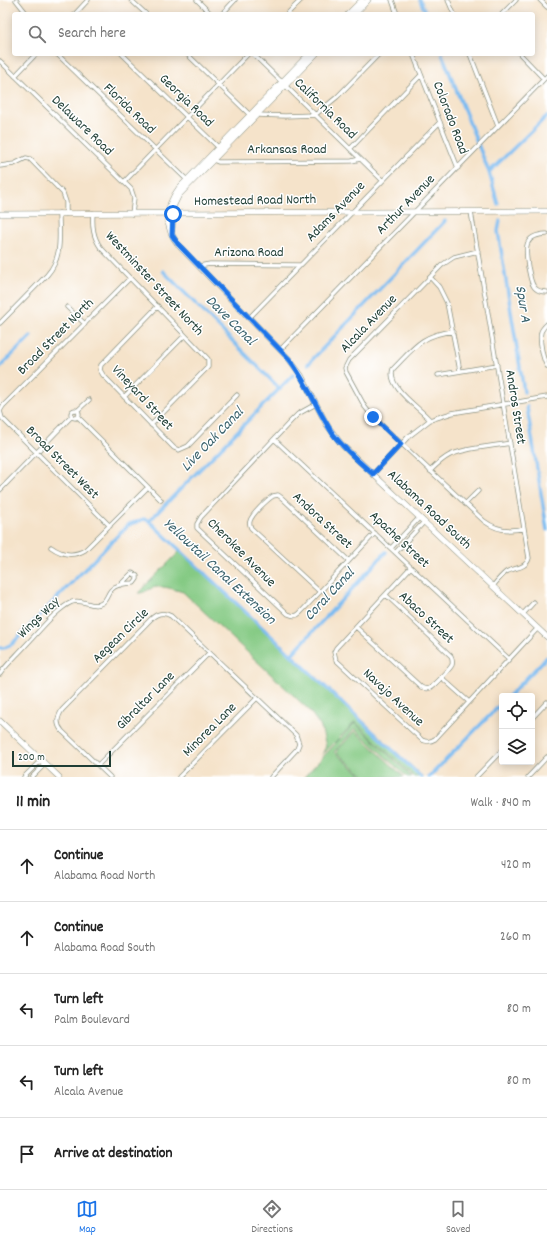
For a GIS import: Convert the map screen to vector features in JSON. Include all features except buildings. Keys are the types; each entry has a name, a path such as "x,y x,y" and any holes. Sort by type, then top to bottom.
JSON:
{"main road":[{"path":"350,12 362,0"},
{"path":"357,12 368,0"},
{"path":"170,214 179,195 256,115 307,56"},
{"path":"170,214 171,200 187,180 250,115 314,56"},
{"name":"Homestead Road North","path":"0,214 547,211"},
{"name":"Alabama Road South","path":"170,214 172,235 178,244 280,350 297,370 327,425 338,440 419,518 547,636"},
{"path":"0,721 59,777"}],"street":[{"path":"16,0 25,12"},
{"path":"79,12 88,0"},
{"path":"131,0 144,12"},
{"path":"197,0 210,12"},
{"path":"224,12 235,0"},
{"path":"289,12 301,0"},
{"path":"392,0 396,12"},
{"path":"448,0 453,12"},
{"path":"504,12 516,0"},
{"path":"540,0 547,7"},
{"path":"14,76 34,56"},
{"name":"Florida Road","path":"59,56 187,180"},
{"name":"Georgia Road","path":"124,56 218,147"},
{"path":"189,56 250,115"},
{"path":"124,182 246,56"},
{"name":"California Road","path":"255,56 382,180"},
{"path":"256,115 315,115 337,97 377,56"},
{"name":"Colorado Road","path":"414,56 458,168"},
{"path":"471,56 498,126"},
{"path":"522,56 546,77"},
{"name":"Delaware Road","path":"0,61 124,182 133,194 134,206 132,214"},
{"path":"350,149 422,75"},
{"name":"Arthur Avenue","path":"280,350 546,77"},
{"name":"Adams Avenue","path":"249,318 440,122"},
{"path":"0,166 14,164 26,158 30,159 63,193 66,202 66,214"},
{"name":"Arkansas Road","path":"213,160 218,162 352,161 360,159"},
{"name":"Andros Street","path":"471,212 529,558 528,563 525,566 507,572 493,586"},
{"name":"Westminster Street North","path":"93,213 94,232 98,243 208,359 208,366 151,425"},
{"path":"0,323 48,275 54,266 58,258 59,248 59,214"},
{"path":"547,234 538,235 531,238 528,241 526,250 531,281 535,288 543,292 547,292"},
{"name":"Alcala Avenue","path":"478,251 464,253 450,258 349,360 345,368 365,407 376,421 484,521 492,526 505,530 524,528"},
{"name":"Arizona Road","path":"199,266 210,264 300,265"},
{"path":"430,277 446,298 460,371"},
{"name":"Broad Street North","path":"0,414 2,408 130,278"},
{"name":"Vineyard Street","path":"158,306 101,365 100,370 102,375 174,448 179,450 188,446 237,396"},
{"path":"67,307 84,324"},
{"path":"547,324 542,329 540,337 547,366"},
{"path":"430,420 398,389 391,373 393,369 422,340 436,334 453,331"},
{"path":"124,396 185,335"},
{"path":"438,375 497,365"},
{"path":"373,474 414,431 430,420 452,413 547,397"},
{"path":"0,490 71,417 70,413 72,411 78,411 89,400"},
{"name":"Cherokee Avenue","path":"316,404 294,417 201,517 196,524 197,528 292,616 297,616 375,533"},
{"path":"78,411 78,417 161,500"},
{"name":"Broad Street West","path":"0,414 2,418 36,453 110,526"},
{"path":"71,417 78,417"},
{"name":"Apache Street","path":"274,439 509,659"},
{"path":"430,471 452,454 510,443"},
{"path":"51,547 59,552 68,554 80,553 90,546 148,487"},
{"path":"465,504 478,490"},
{"name":"Andora Street","path":"320,592 251,528 249,523 250,519 269,498 278,495 282,498 349,560"},
{"path":"391,548 419,518"},
{"path":"396,552 424,522"},
{"name":"Navajo Avenue","path":"411,567 336,648 334,657 422,740 426,742 435,739 538,628"},
{"name":"Wings Way","path":"0,674 33,637 71,602 82,600 97,605 106,600 111,590 120,585 130,574 132,573 137,576 137,580 134,583 120,585"},
{"name":"Abaco Street","path":"356,627 421,687 425,689 429,688 441,677 452,664 453,660 451,656 386,595"},
{"path":"523,614 534,602"},
{"name":"Aegean Circle","path":"110,777 62,732 57,724 57,719 62,710 151,619 158,614 167,614 171,616 296,735 299,744 294,753 271,777"},
{"name":"Gibraltar Lane","path":"98,765 209,652"},
{"path":"441,677 469,702"},
{"name":"Minorea Lane","path":"179,777 257,698"},
{"path":"535,715 547,702"},
{"path":"476,777 499,753"},
{"path":"528,777 547,757"},
{"path":"24,777 39,762 43,762 43,766 32,777"}],"green space":[{"path":"181,550 423,777 414,777 355,722 322,755 326,746 321,727 309,710 183,592 158,587 138,593"},
{"path":"355,723 412,777 407,777 355,729 334,752 364,777 304,777"},
{"path":"355,731 404,777 366,777 336,752"}],"waterway":[{"name":"Spur A","path":"420,0 425,12"},
{"name":"Spur A","path":"443,56 489,172 498,204"},
{"path":"489,172 547,116"},
{"name":"Live Oak Canal","path":"308,364 445,221"},
{"name":"Spur A","path":"500,221 498,231 524,392"},
{"name":"Dave Canal","path":"163,271 280,389"},
{"path":"0,367 31,336"},
{"name":"Live Oak Canal","path":"149,521 293,375"},
{"name":"Spur A","path":"527,407 547,530"},
{"name":"Yellowtail Canal Extension","path":"0,648 4,648 12,644 128,525 144,519 149,521 421,777"},
{"name":"Coral Canal","path":"291,655 386,552"},
{"path":"512,693 547,657"},
{"path":"429,777 499,706"}],"route":[{"path":"173,214 172,235 178,244 289,359 301,375 327,425 342,445 373,474 401,444 373,417"}]}
